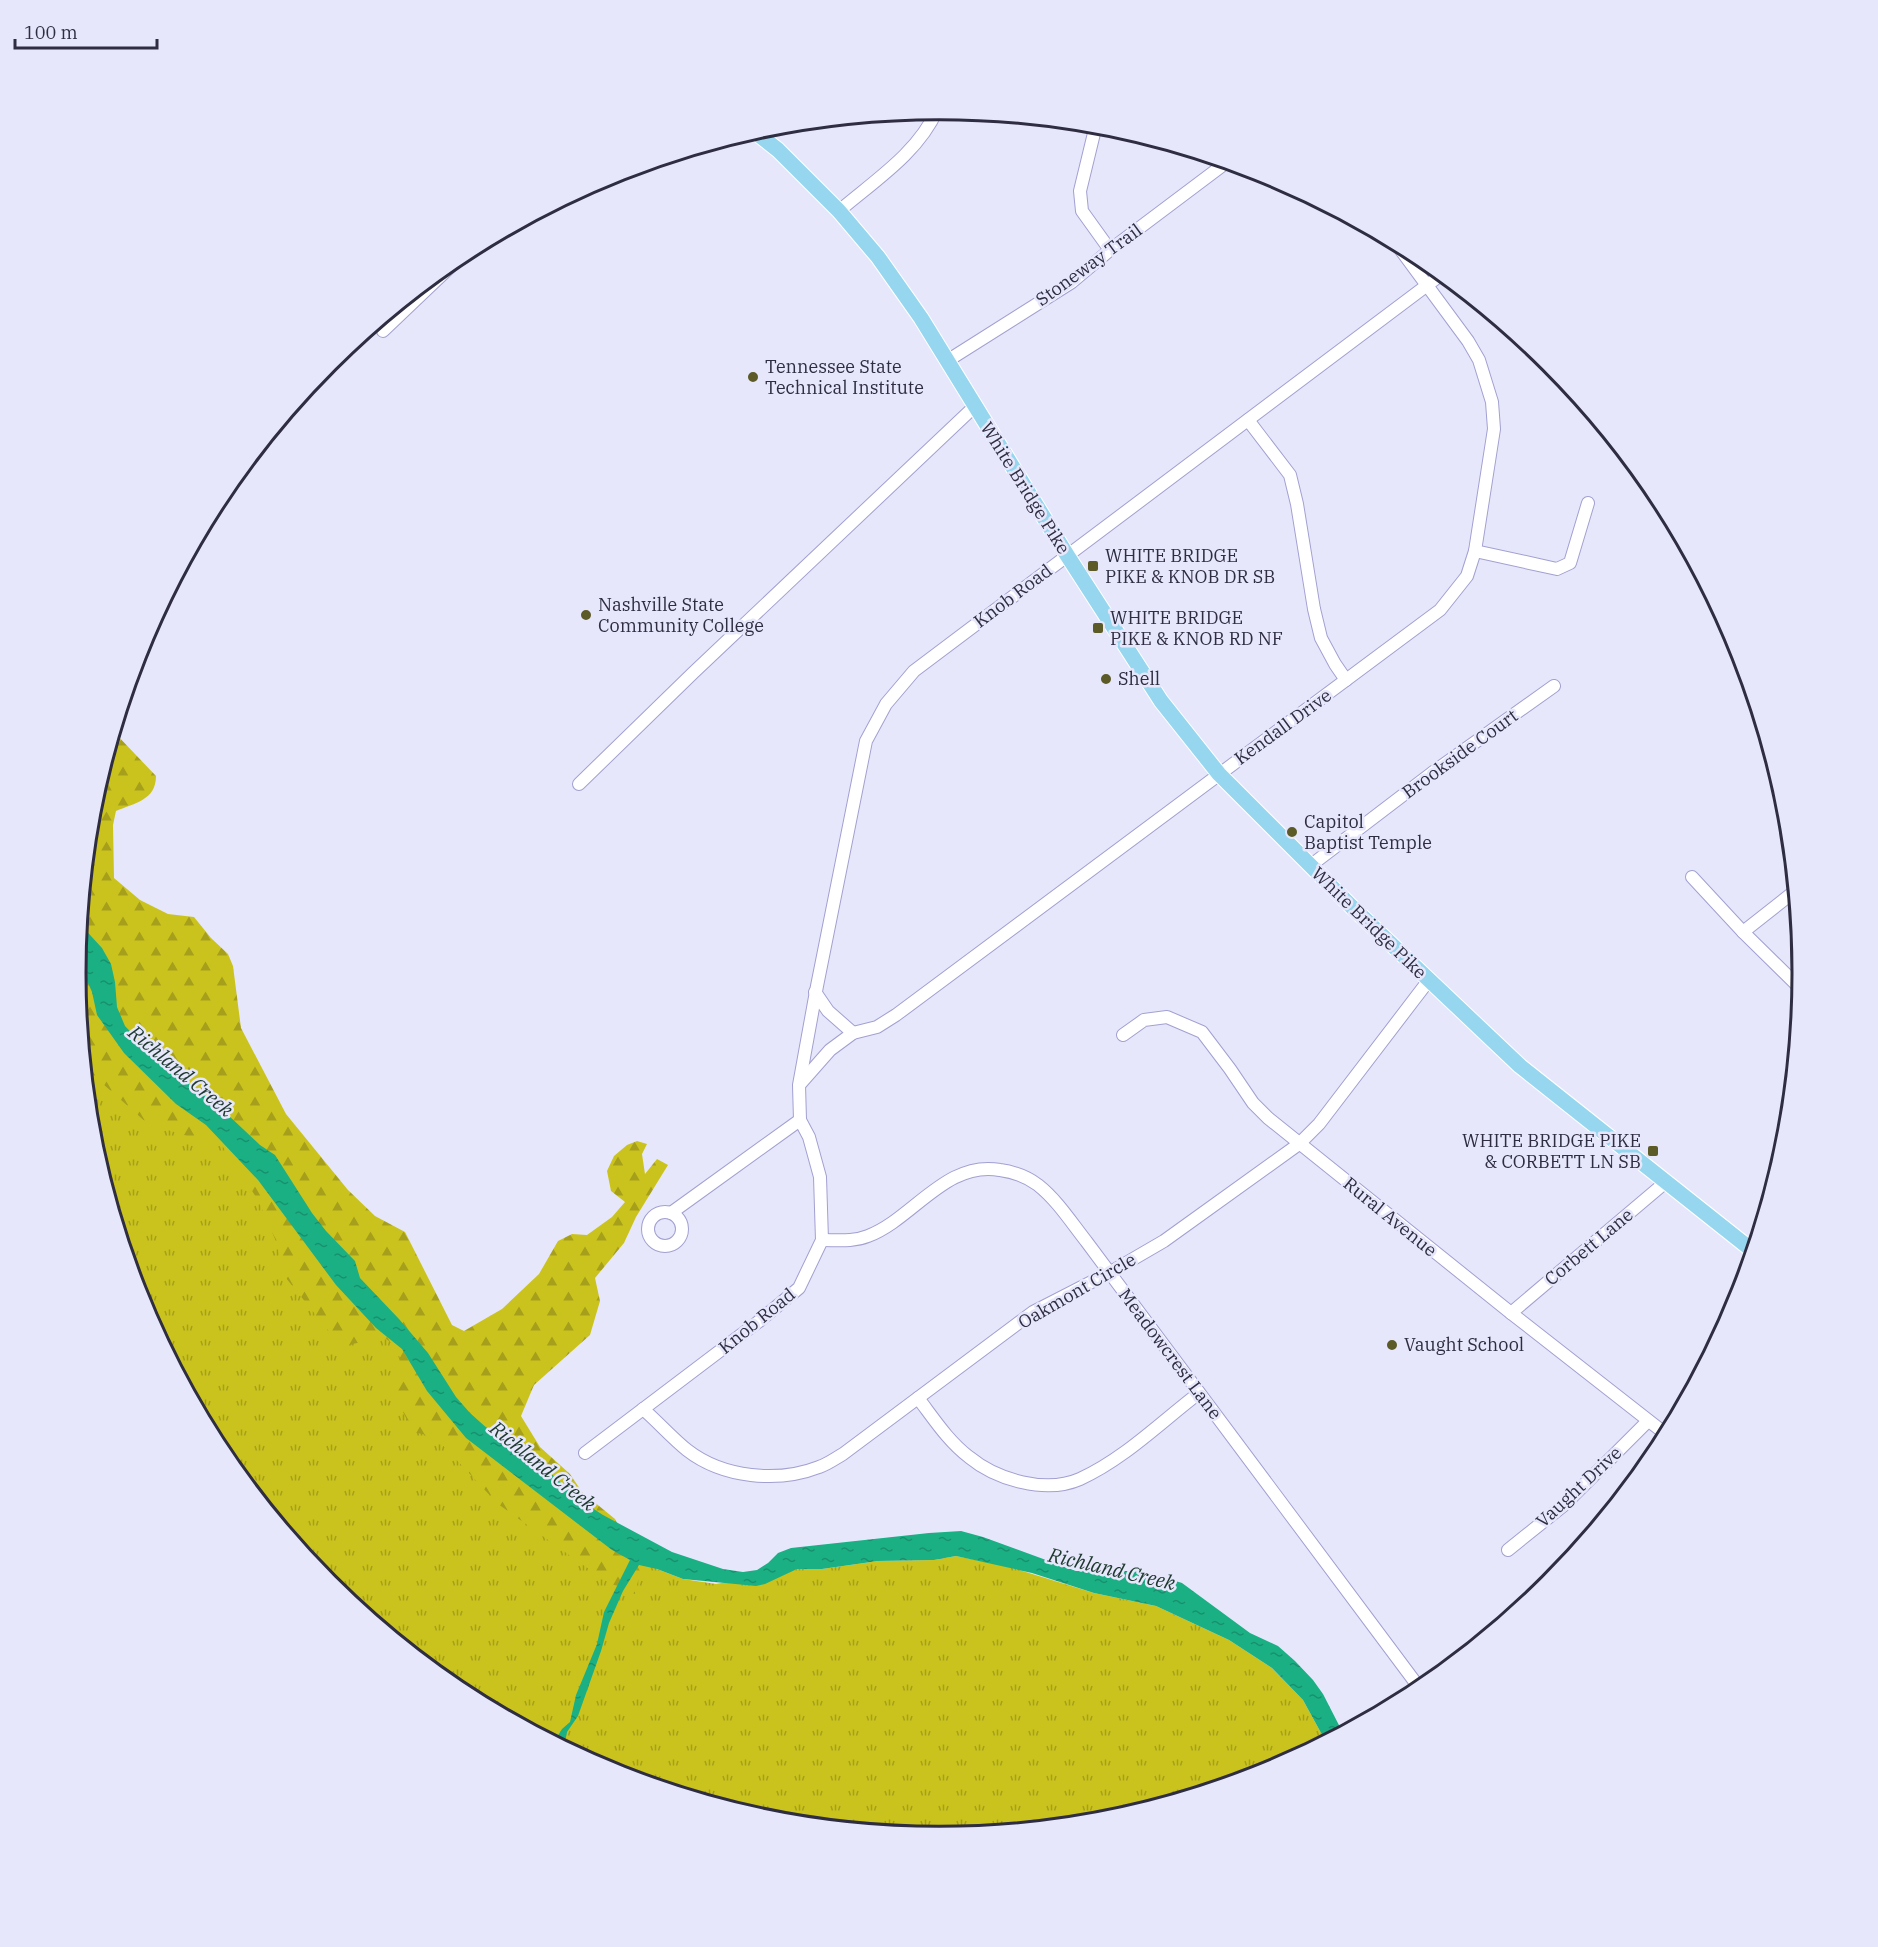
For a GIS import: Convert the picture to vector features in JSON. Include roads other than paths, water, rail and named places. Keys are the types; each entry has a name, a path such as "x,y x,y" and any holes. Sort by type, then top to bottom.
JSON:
{"main road":[{"name":"White Bridge Pike","path":"763,138 778,150 839,211 878,258 921,318 974,407 1161,701 1219,774 1310,866 1520,1066 1667,1180 1747,1246"}],"street":[{"path":"839,211 900,160 932,120"},
{"path":"1094,134 1080,190 1082,211 1110,250"},
{"name":"Stoneway Trail","path":"947,361 1072,282 1110,250 1220,168"},
{"name":"Kendall Drive","path":"799,1084 830,1050 853,1033 877,1027 896,1015 1440,610 1467,576 1475,551 1494,429 1492,402 1479,360 1468,341 1408,261"},
{"name":"Knob Road","path":"585,1453 758,1322 799,1288 822,1240 819,1177 809,1137 800,1120 799,1084 815,992 866,741 886,704 914,671 1435,279"},
{"path":"383,331 420,295"},
{"path":"579,784 974,407"},
{"path":"1248,420 1290,475 1321,638 1346,680"},
{"path":"1475,551 1557,569 1570,563 1588,503"},
{"name":"Brookside Court","path":"1310,866 1432,773 1554,686"},
{"path":"1692,877 1792,980"},
{"path":"1743,932 1789,896"},
{"name":"Oakmont Circle","path":"644,1409 688,1451 725,1470 783,1477 820,1467 843,1454 1033,1312 1109,1274 1164,1241 1299,1144 1319,1124 1429,980"},
{"path":"815,992 828,1011 853,1033"},
{"name":"Rural Avenue","path":"1123,1035 1144,1020 1167,1017 1202,1032 1253,1103 1299,1144 1660,1430"},
{"path":"671,1213 800,1120"},
{"name":"Meadowcrest Lane","path":"822,1240 854,1240 869,1236 885,1227 946,1181 984,1167 1019,1173 1039,1185 1056,1203 1415,1682"},
{"name":"Corbett Lane","path":"1511,1313 1667,1180"},
{"path":"918,1398 952,1442 970,1458 1001,1476 1021,1482 1056,1484 1078,1480 1112,1461 1198,1393"},
{"name":"Vaught Drive","path":"1508,1550 1564,1505 1648,1421"}],"water":[{"path":"87,931 102,948 111,964 117,1007 125,1026 164,1067 194,1087 260,1145 275,1155 312,1213 355,1261 360,1278 428,1353 456,1397 470,1413 489,1430 536,1460 580,1500 603,1515 672,1552 723,1569 743,1572 757,1570 778,1553 791,1548 961,1531 1076,1571 1134,1571 1156,1575 1182,1583 1250,1633 1278,1646 1313,1680 1340,1727 1323,1736 1303,1700 1272,1668 1229,1640 1156,1606 1094,1593 1032,1573 956,1556 934,1560 878,1561 822,1569 797,1569 756,1586 683,1579 639,1565 623,1591 609,1623 578,1716 567,1732 565,1741 557,1737 570,1722 576,1695 597,1644 604,1612 630,1560 612,1550 466,1438 427,1391 402,1349 376,1328 336,1285 258,1180 206,1125 176,1104 124,1053 97,1015 92,992 86,979"}],"place":[{"name":"Tennessee State Technical Institute","path":"753,377"},
{"name":"WHITE BRIDGE PIKE & KNOB DR SB","path":"1093,566"},
{"name":"Nashville State Community College","path":"586,615"},
{"name":"WHITE BRIDGE PIKE & KNOB RD NF","path":"1098,628"},
{"name":"Shell","path":"1106,679"},
{"name":"Capitol Baptist Temple","path":"1292,832"},
{"name":"WHITE BRIDGE PIKE & CORBETT LN SB","path":"1653,1151"},
{"name":"Vaught School","path":"1392,1345"}],"water label":[{"name":"Richland Creek","path":"181,1071"},
{"name":"Richland Creek","path":"543,1466"},
{"name":"Richland Creek","path":"1112,1569"}]}
